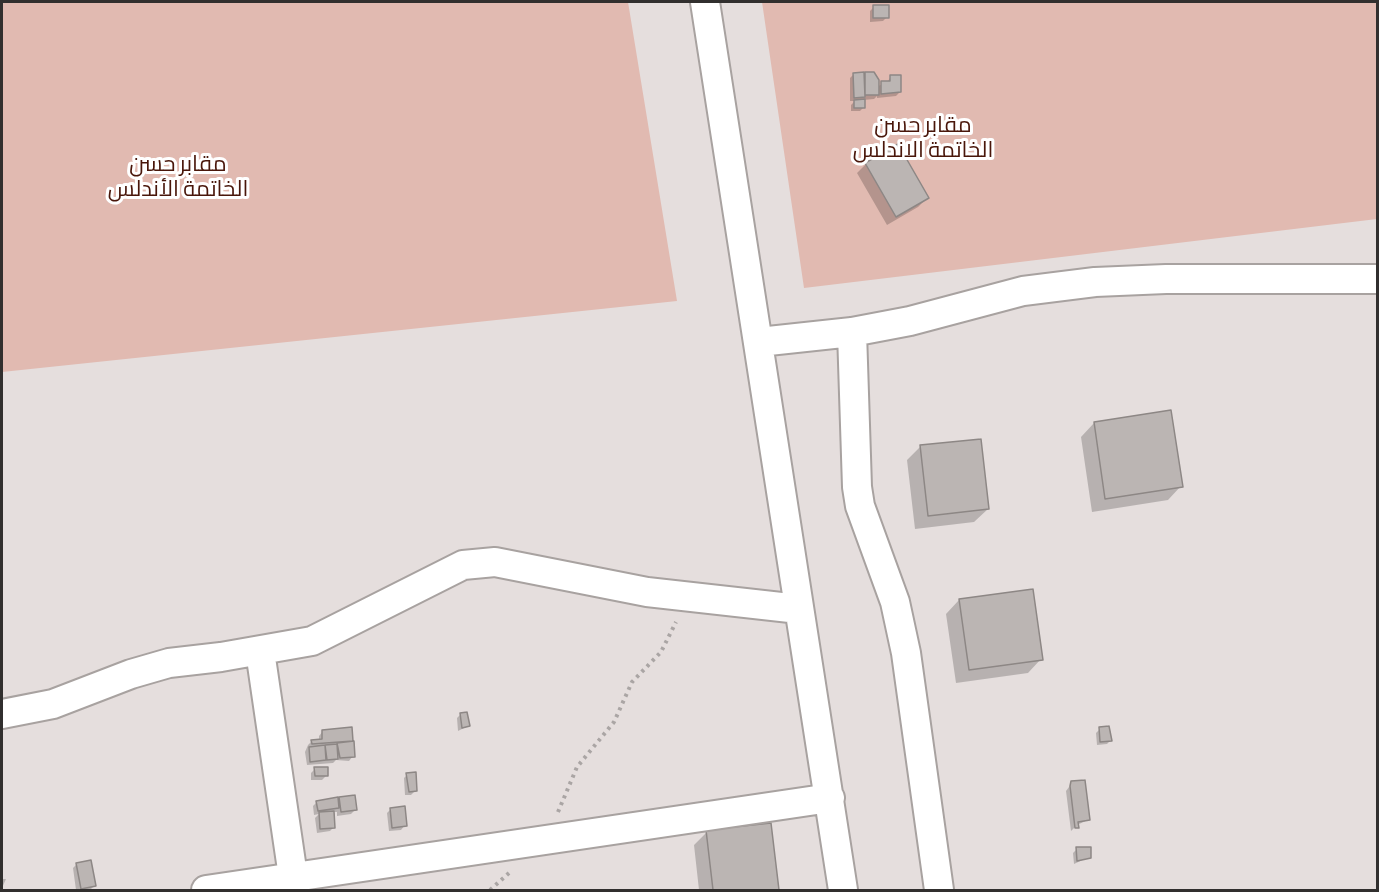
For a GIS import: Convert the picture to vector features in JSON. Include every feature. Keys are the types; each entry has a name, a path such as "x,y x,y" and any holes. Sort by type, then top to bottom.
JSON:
{"street":[{"path":"705,2 843,891"},
{"path":"759,342 852,332 910,321 1023,291 1095,282 1166,279 1377,279"},
{"path":"852,332 857,487 860,506 896,602 906,653 939,891"},
{"path":"2,714 53,704 131,674 169,663 260,651 312,641 463,565 495,562 593,583 689,597 799,609"},
{"path":"260,651 294,884"},
{"path":"206,891 294,884 547,840 830,798"}],"path":[{"path":"547,840 577,767 614,722 632,682 661,652 689,597"},
{"path":"490,891 514,869"}],"green space":[{"name":"مقابر حسن الخاتمة الأندلس","path":"2,2 628,2 677,301 2,372"},
{"name":"مقابر حسن الخاتمة الاندلس","path":"762,2 1377,2 1377,219 804,288"}],"building":[{"path":"873,5 889,5 889,18 873,18"},
{"path":"864,72 865,97 854,98 853,73"},
{"path":"865,72 874,72 879,80 879,95 865,95"},
{"path":"890,75 901,75 901,92 881,94 881,81 890,81"},
{"path":"865,99 865,108 854,108 854,100"},
{"path":"898,144 929,198 896,217 865,163"},
{"path":"1171,410 1183,487 1105,499 1094,422"},
{"path":"981,439 989,509 928,516 920,445"},
{"path":"1033,589 1043,660 969,670 959,599"},
{"path":"467,712 470,726 462,728 460,713"},
{"path":"1109,726 1112,741 1100,742 1099,727"},
{"path":"352,727 353,741 312,744 311,740 322,739 322,730"},
{"path":"354,741 355,757 340,758 337,743"},
{"path":"337,744 338,759 327,760 325,745"},
{"path":"325,745 326,760 310,762 309,747"},
{"path":"314,767 328,767 328,776 315,776"},
{"path":"416,772 417,791 409,792 406,773"},
{"path":"1085,780 1090,820 1078,822 1079,828 1075,828 1071,781"},
{"path":"355,795 357,810 341,812 339,797"},
{"path":"338,797 339,808 318,811 316,801"},
{"path":"405,806 407,826 392,828 390,808"},
{"path":"334,811 335,828 320,829 319,812"},
{"path":"771,823 779,890 713,890 706,830"},
{"path":"1076,847 1091,847 1091,858 1077,861"},
{"path":"91,860 96,886 81,889 76,863"}]}
